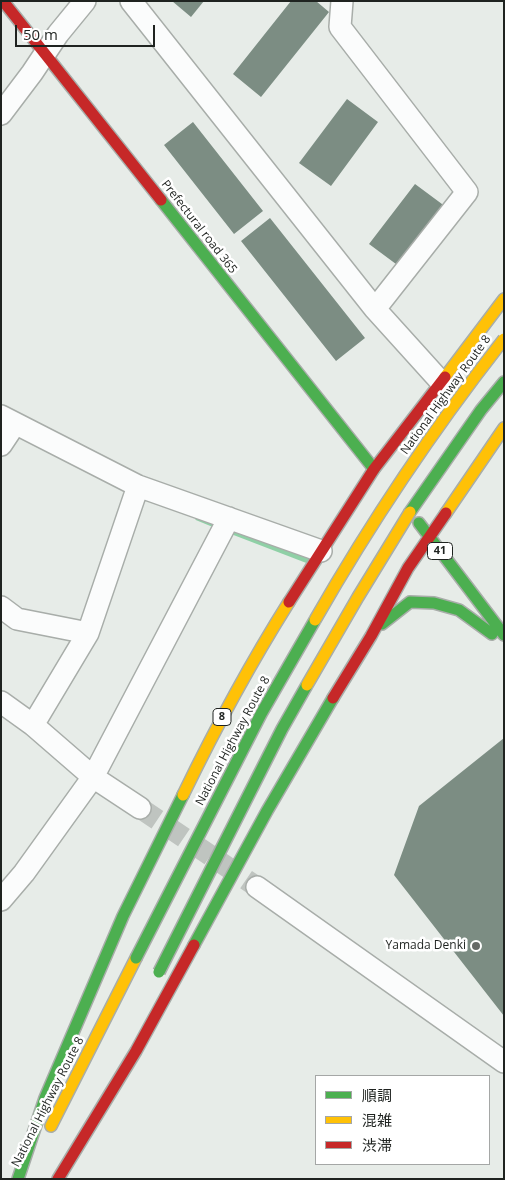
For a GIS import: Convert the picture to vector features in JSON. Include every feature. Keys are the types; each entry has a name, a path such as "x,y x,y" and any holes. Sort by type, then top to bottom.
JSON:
{"main road":[{"name":"Prefectural road 365","path":"3,1 380,477"},
{"name":"8","path":"18,1179 45,1098 123,916 210,739 265,640 321,551 380,477 440,382 504,299"},
{"name":"National Highway Route 8","path":"25,1179 261,714 337,582 393,492 462,392 504,339"},
{"path":"157,976 282,729 358,597 410,512 481,410 504,382"},
{"path":"58,1179 136,1051 267,811 325,710 371,636 408,568 430,536 496,455 504,428"},
{"name":"41","path":"380,477 430,536 504,636"},
{"path":"371,636 390,617 410,602 434,603 459,610 504,642"},
{"path":"54,1179 99,1090"}],"street":[{"path":"1,114 58,34 85,1"},
{"path":"131,1 375,309 440,382"},
{"path":"342,1 340,27 467,192 375,309"},
{"path":"1,445 8,420 138,486 321,551"},
{"path":"33,725 88,632 138,486"},
{"path":"1,900 24,873 93,777 229,518"},
{"path":"1,607 18,619 88,632"},
{"path":"1,702 33,725 93,777 140,808"},
{"path":"257,887 504,1062"}],"building":[{"path":"172,1 204,1 191,17"},
{"path":"291,1 316,1 329,12 261,97 233,74"},
{"path":"347,99 378,122 331,186 299,163"},
{"path":"193,122 263,211 234,234 164,145"},
{"path":"415,184 446,207 400,267 369,244"},
{"path":"270,218 365,338 336,361 241,241"},
{"name":"Yamada Denki","path":"504,738 504,1016 394,875 419,806"}],"waterway":[{"path":"198,518 220,527"},
{"path":"228,530 306,560"}],"tunnel":[{"path":"140,808 257,887"}],"traffic: fast":[{"path":"161,200 374,469"},
{"path":"410,512 481,410 504,382"},
{"path":"419,523 504,635"},
{"path":"382,624 410,602 434,603 459,610 492,634"},
{"path":"136,958 261,714 315,620"},
{"path":"159,972 282,729 307,685"},
{"path":"194,945 267,811 333,698"},
{"path":"18,1179 45,1098 123,916 183,795"}],"traffic: slow":[{"path":"445,377 504,299"},
{"path":"315,620 358,547 404,476 504,339"},
{"path":"446,513 504,428"},
{"path":"307,685 410,512"},
{"path":"183,795 233,697 289,602"},
{"path":"51,1126 136,958"}],"traffic: jam":[{"path":"3,1 161,200"},
{"path":"289,602 374,469 445,377"},
{"path":"333,698 371,636 408,568 446,513"},
{"path":"58,1179 136,1051 194,945"}],"place":[{"name":"Yamada Denki","path":"476,946"}]}
